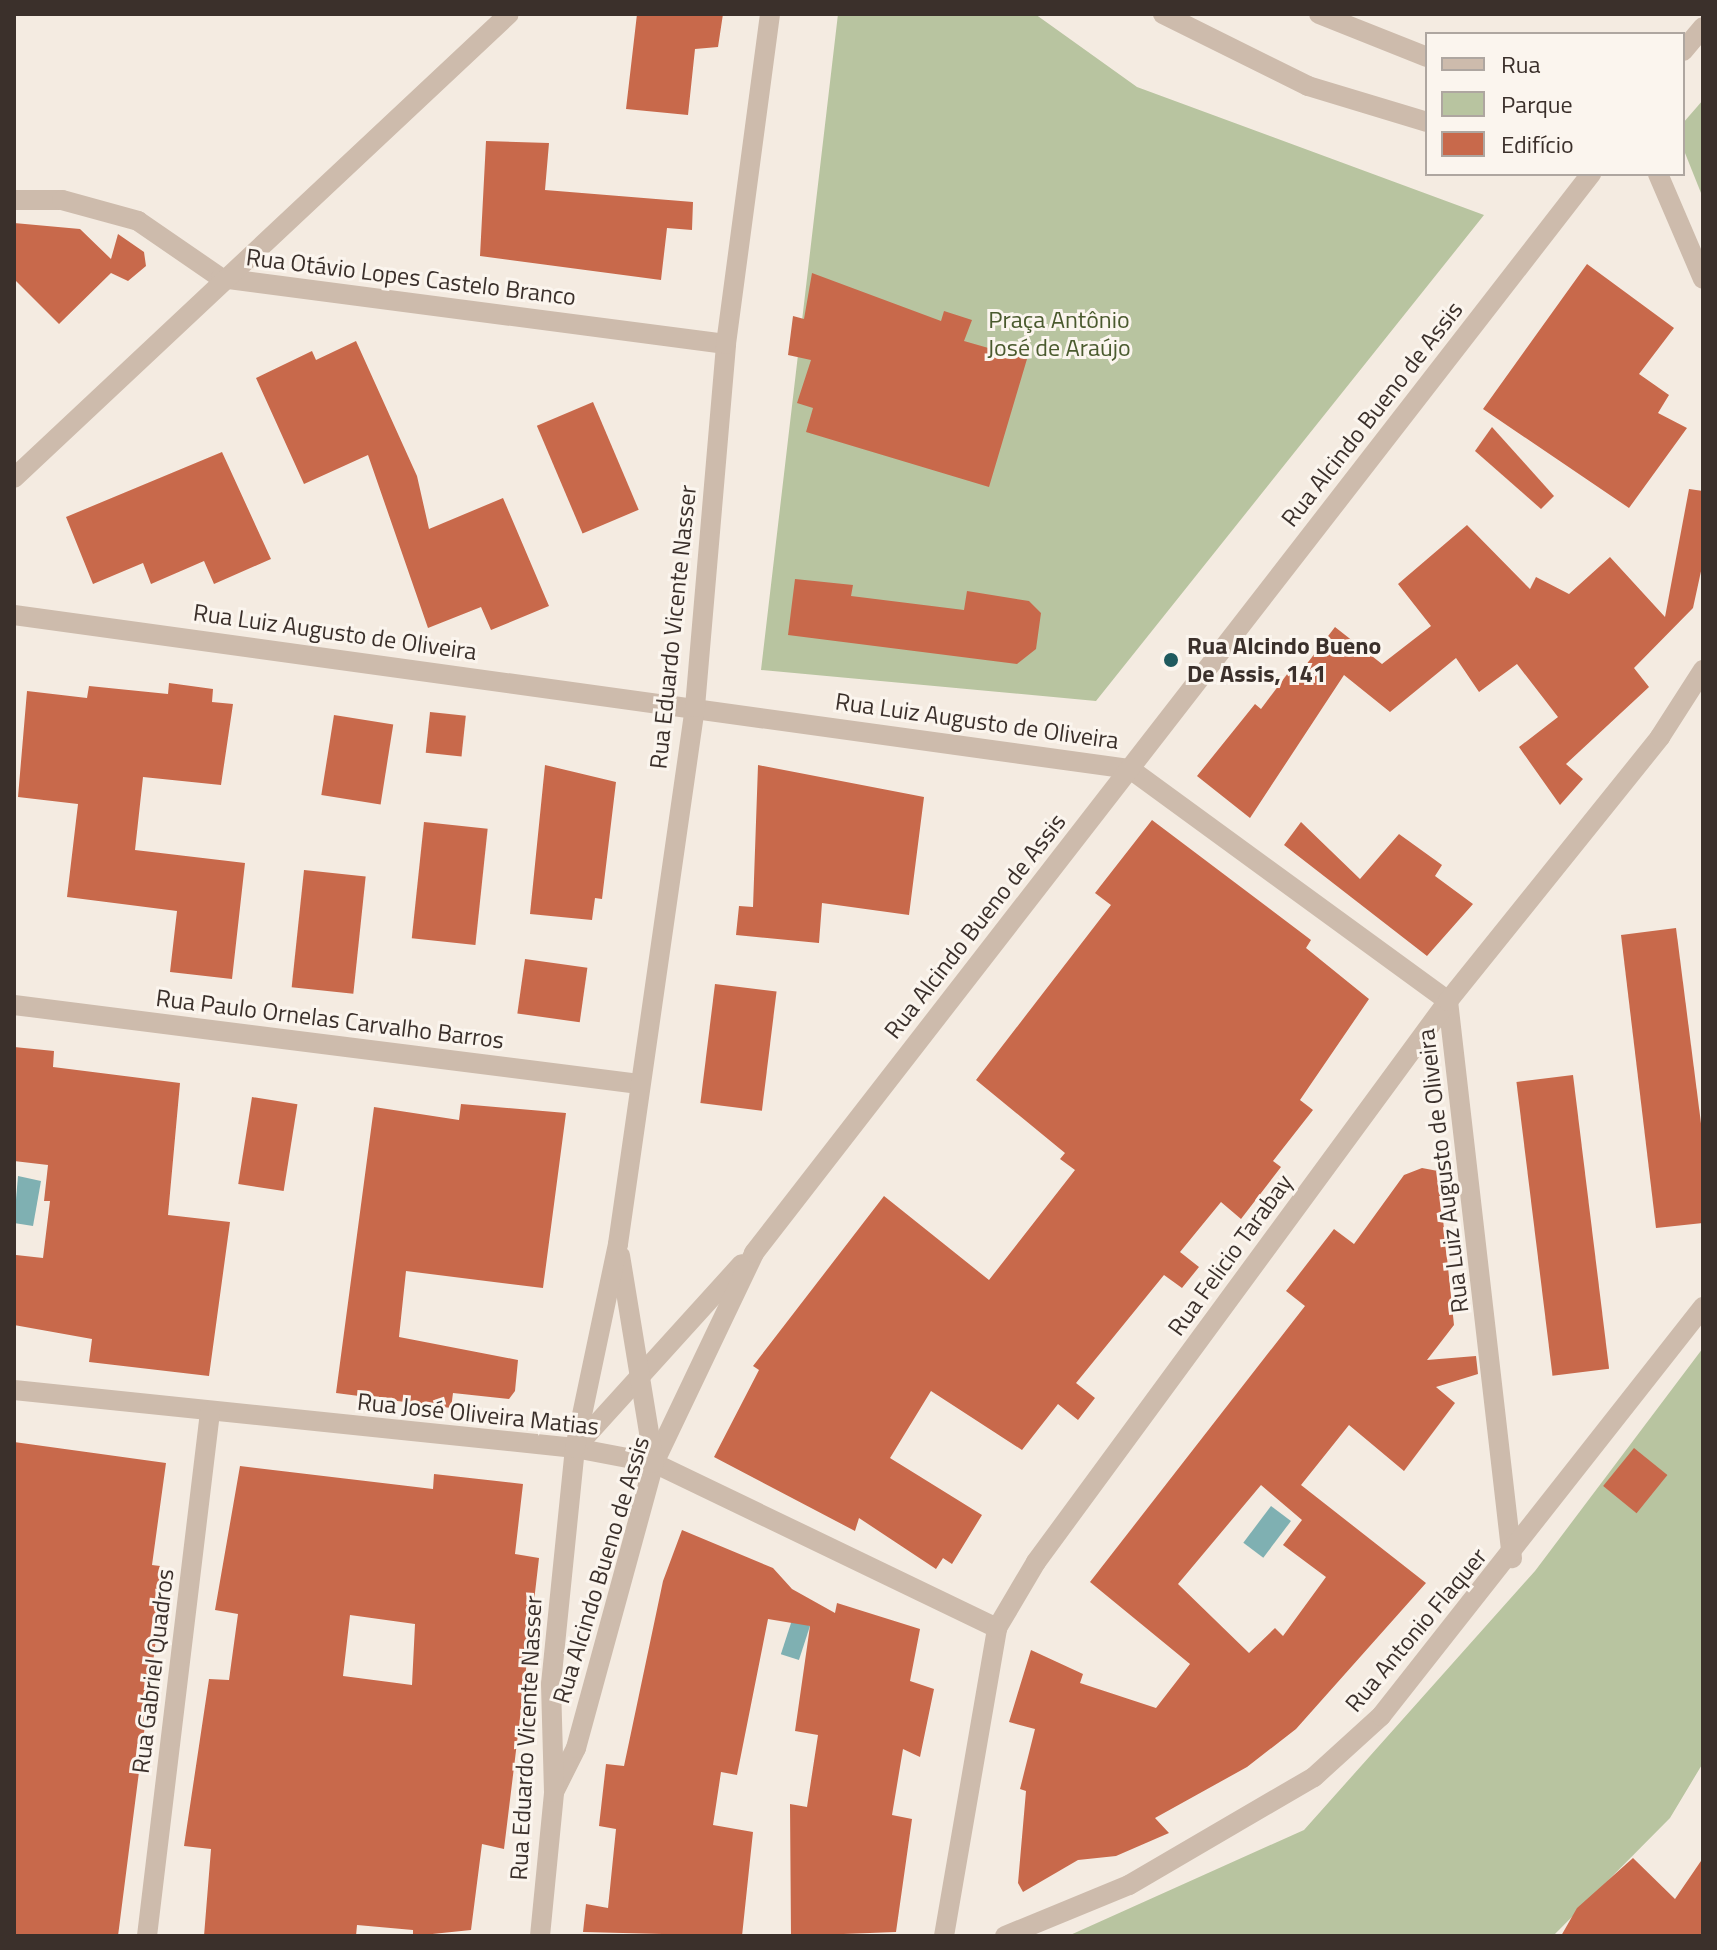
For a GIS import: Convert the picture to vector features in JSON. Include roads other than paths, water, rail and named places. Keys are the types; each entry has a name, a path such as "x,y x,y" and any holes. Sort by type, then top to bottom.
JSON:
{"street":[{"path":"14,478 221,278 509,14"},
{"name":"Rua Eduardo Vicente Nasser","path":"540,1936 554,1792 551,1684 575,1448 618,1244 695,707 726,344 770,14"},
{"path":"1163,14 1308,86 1425,121"},
{"path":"1319,14 1425,56"},
{"path":"1685,49 1703,27"},
{"name":"Rua Alcindo Bueno de Assis","path":"554,1792 576,1748 654,1463 754,1253 1589,176"},
{"path":"1655,176 1703,279"},
{"name":"Rua Otávio Lopes Castelo Branco","path":"14,200 62,200 138,221 221,278 726,344"},
{"name":"Rua Luiz Augusto de Oliveira","path":"14,615 1130,769 1448,1001 1512,1558"},
{"name":"Rua Felicio Tarabay","path":"944,1936 997,1628 1036,1562 1448,1001 1660,737 1703,670"},
{"name":"Rua Paulo Ornelas Carvalho Barros","path":"14,1005 639,1084"},
{"name":"Rua Eduardo Vicente Nasser","path":"618,1244 654,1463"},
{"path":"575,1448 639,1371 754,1253"},
{"name":"Rua Antonio Flaquer","path":"1005,1936 1143,1878 1314,1777 1381,1716 1512,1558 1703,1307"},
{"name":"Rua José Oliveira Matias","path":"14,1390 575,1448 654,1463 997,1628"},
{"name":"Rua Gabriel Quadros","path":"147,1936 210,1412"}],"water":[{"path":"18,1176 41,1181 33,1226 14,1223"},
{"path":"1271,1506 1291,1521 1263,1558 1243,1543"},
{"path":"792,1620 810,1626 799,1660 781,1654"}],"place":[{"name":"Rua Alcindo Bueno De Assis, 141","path":"1171,660"}],"park label":[{"name":"Praça Antônio José de Araújo","path":"1059,334"}]}
